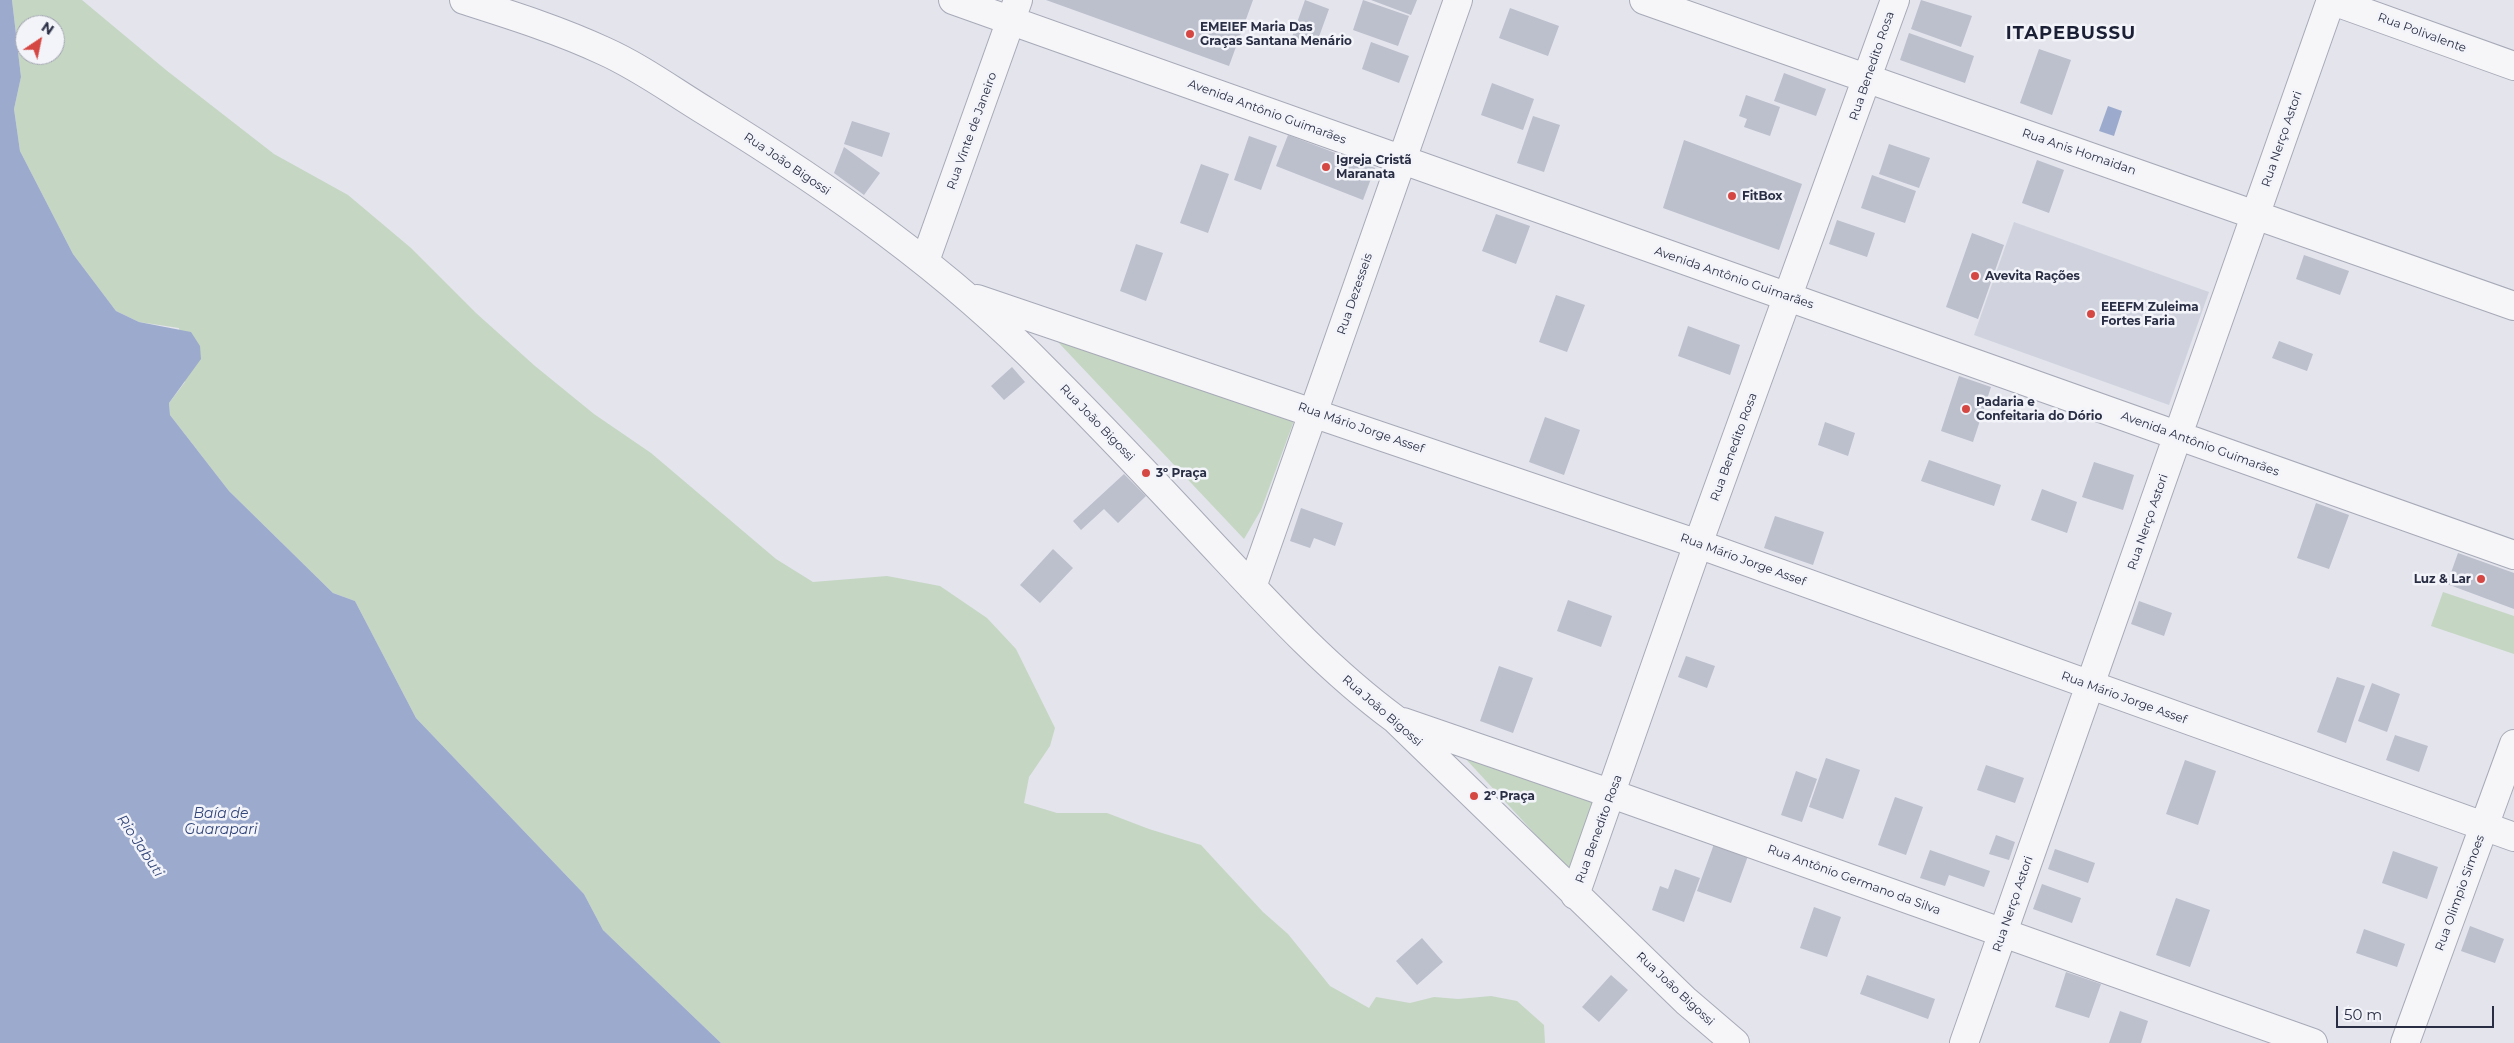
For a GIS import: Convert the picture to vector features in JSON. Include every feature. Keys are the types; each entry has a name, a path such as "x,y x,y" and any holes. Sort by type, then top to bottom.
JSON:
{"street":[{"name":"Rua João Bigossi","path":"464,0 531,10 620,59 772,152 926,261 968,296 1046,370 1252,587 1361,694 1395,719 1686,1001 1735,1043"},
{"name":"Avenida Antônio Guimarães","path":"954,0 1015,11 1402,161 2514,556"},
{"name":"Rua Dezesseis","path":"1252,587 1458,0"},
{"name":"Rua Anis Homaidan","path":"1644,0 2514,306"},
{"name":"Rua Benedito Rosa","path":"1575,895 1612,794 1698,544 1895,0"},
{"name":"Rua Polivalente","path":"2331,0 2514,66"},
{"name":"Rua Nerço Astori","path":"1964,1043 2331,0"},
{"name":"Rua Vinte de Janeiro","path":"926,261 1015,11"},
{"name":"Rua Mário Jorge Assef","path":"968,296 1698,544 2514,837"},
{"name":"Rua Antônio Germano da Silva","path":"1395,719 2313,1043"},
{"name":"Rua Olimpio Simoes","path":"2405,1043 2514,744"}],"shaded area":[{"name":"EEEFM Zuleima Fortes Faria","path":"2014,222 2209,292 2169,405 1974,335"}],"green space":[{"path":"12,0 82,0 166,70 274,154 348,195 411,248 476,313 535,366 594,414 651,453 776,559 813,582 887,576 940,586 987,618 1016,649 1055,728 1050,746 1029,777 1024,803 1057,813 1107,813 1149,829 1201,845 1263,912 1288,934 1330,986 1369,1008 1376,997 1410,1003 1434,997 1458,999 1491,996 1517,1001 1544,1025 1545,1043 721,1043 603,930 584,894 416,718 355,601 333,593 229,491 170,415 169,403 185,382 179,328 139,322 116,311 73,254 20,151 14,109 21,77 20,65 65,65 65,15 15,15 15,26"},
{"path":"1058,342 1295,418 1261,510 1244,539"},
{"path":"2443,592 2514,616 2514,654 2431,626"},
{"path":"1464,757 1600,799 1571,873"}],"water":[{"name":"Baía de Guarapari","path":"0,0 12,0 15,26 15,65 20,65 21,77 14,109 20,151 73,254 116,311 139,322 191,332 200,346 201,359 169,403 170,415 229,491 333,593 355,601 416,718 584,894 603,930 721,1043 0,1043"},
{"path":"2108,106 2122,111 2114,136 2099,131"}],"building":[{"name":"EMEIEF Maria Das Graças Santana Menário","path":"1046,0 1253,0 1229,66"},
{"path":"1305,0 1329,9 1316,45 1292,37"},
{"path":"1363,0 1409,16 1398,46 1353,30"},
{"path":"1371,0 1417,0 1411,15"},
{"path":"1921,0 1972,16 1961,47 1911,29"},
{"path":"1510,8 1559,26 1548,56 1499,38"},
{"path":"1909,33 1974,56 1965,83 1900,60"},
{"path":"1371,42 1409,56 1399,83 1362,69"},
{"path":"2039,49 2071,60 2052,115 2020,103"},
{"path":"1784,73 1826,89 1816,116 1774,101"},
{"path":"1492,83 1534,99 1523,130 1481,115"},
{"path":"1746,95 1780,107 1770,136 1744,127 1747,119 1739,116"},
{"path":"1533,116 1560,125 1544,172 1517,163"},
{"path":"852,121 890,133 882,157 844,144"},
{"name":"Igreja Cristã Maranata","path":"1288,135 1375,168 1363,200 1276,166"},
{"path":"1249,136 1277,146 1261,190 1234,180"},
{"name":"FitBox","path":"1684,140 1802,184 1779,250 1663,208"},
{"path":"1889,144 1930,158 1919,188 1879,174"},
{"path":"844,147 880,173 864,195 834,173"},
{"path":"2037,160 2064,170 2049,213 2022,203"},
{"path":"1201,164 1229,174 1208,233 1180,223"},
{"path":"1872,175 1916,191 1905,223 1861,208"},
{"path":"1496,214 1530,226 1516,264 1482,251"},
{"path":"1837,220 1875,233 1867,257 1829,244"},
{"name":"Avevita Rações","path":"1972,233 2004,245 1978,319 1946,307"},
{"path":"1136,244 1163,253 1146,301 1120,291"},
{"path":"2304,255 2349,271 2340,295 2296,279"},
{"path":"1556,295 1585,305 1567,352 1539,342"},
{"path":"1688,326 1740,345 1730,375 1678,356"},
{"path":"2279,341 2313,354 2307,371 2272,358"},
{"path":"1012,367 1025,382 1004,400 991,386"},
{"name":"Padaria e Confeitaria do Dório","path":"1959,376 1991,387 1973,442 1941,431"},
{"path":"1545,417 1580,430 1564,475 1529,462"},
{"path":"1825,422 1855,433 1848,456 1818,445"},
{"path":"1929,460 2001,485 1994,506 1921,481"},
{"path":"2094,462 2134,475 2123,510 2082,497"},
{"path":"1124,474 1146,496 1118,523 1104,509 1081,530 1073,521"},
{"path":"2042,489 2077,502 2067,533 2031,520"},
{"path":"2316,503 2349,515 2329,569 2297,558"},
{"path":"1301,508 1343,523 1335,546 1314,538 1310,548 1290,541"},
{"path":"1775,516 1824,532 1813,565 1764,548"},
{"path":"1053,549 1073,568 1040,603 1020,585"},
{"name":"Luz & Lar","path":"2458,553 2514,573 2514,609 2447,584"},
{"path":"1568,600 1612,616 1601,647 1557,631"},
{"path":"2139,601 2172,613 2164,636 2131,624"},
{"path":"1686,656 1715,666 1707,688 1678,677"},
{"path":"1499,666 1533,678 1513,733 1480,721"},
{"path":"2337,677 2365,686 2346,743 2317,732"},
{"path":"2372,683 2400,694 2387,732 2358,721"},
{"path":"2395,735 2428,746 2419,772 2386,760"},
{"path":"1826,758 1860,770 1843,819 1809,807"},
{"path":"2185,760 2216,771 2198,825 2166,814"},
{"path":"1986,765 2024,778 2015,803 1977,790"},
{"path":"1796,771 1817,779 1802,822 1781,815"},
{"path":"1895,797 1923,807 1906,855 1878,845"},
{"path":"1996,835 2015,842 2009,860 1989,854"},
{"path":"1714,844 1748,856 1731,903 1697,891"},
{"path":"2055,849 2095,863 2088,883 2048,869"},
{"path":"1930,850 1990,871 1984,887 1949,875 1945,886 1920,878"},
{"path":"2393,851 2438,867 2427,899 2382,883"},
{"path":"1675,869 1700,878 1684,922 1652,910 1660,886 1668,889"},
{"path":"2042,884 2081,898 2072,923 2033,909"},
{"path":"2176,898 2210,910 2190,967 2156,955"},
{"path":"1814,907 1841,917 1827,957 1800,948"},
{"path":"2470,926 2504,939 2495,963 2461,951"},
{"path":"2364,929 2405,944 2397,967 2356,953"},
{"path":"1422,938 1443,962 1417,985 1396,961"},
{"path":"2066,972 2101,984 2089,1018 2055,1007"},
{"path":"1611,975 1628,990 1599,1022 1582,1007"},
{"path":"1867,975 1935,999 1928,1019 1860,994"},
{"path":"2120,1011 2148,1021 2141,1043 2109,1043"}],"place":[{"name":"EMEIEF Maria Das Graças Santana Menário","path":"1190,34"},
{"name":"Igreja Cristã Maranata","path":"1326,167"},
{"name":"FitBox","path":"1732,196"},
{"name":"Avevita Rações","path":"1975,276"},
{"name":"EEEFM Zuleima Fortes Faria","path":"2091,314"},
{"name":"Padaria e Confeitaria do Dório","path":"1966,409"},
{"name":"3º Praça","path":"1146,473"},
{"name":"Luz & Lar","path":"2481,579"},
{"name":"2º Praça","path":"1474,796"}],"district":[{"name":"ITAPEBUSSU","path":"2071,34"}],"water label":[{"name":"Rio Jabuti","path":"140,846"}]}
